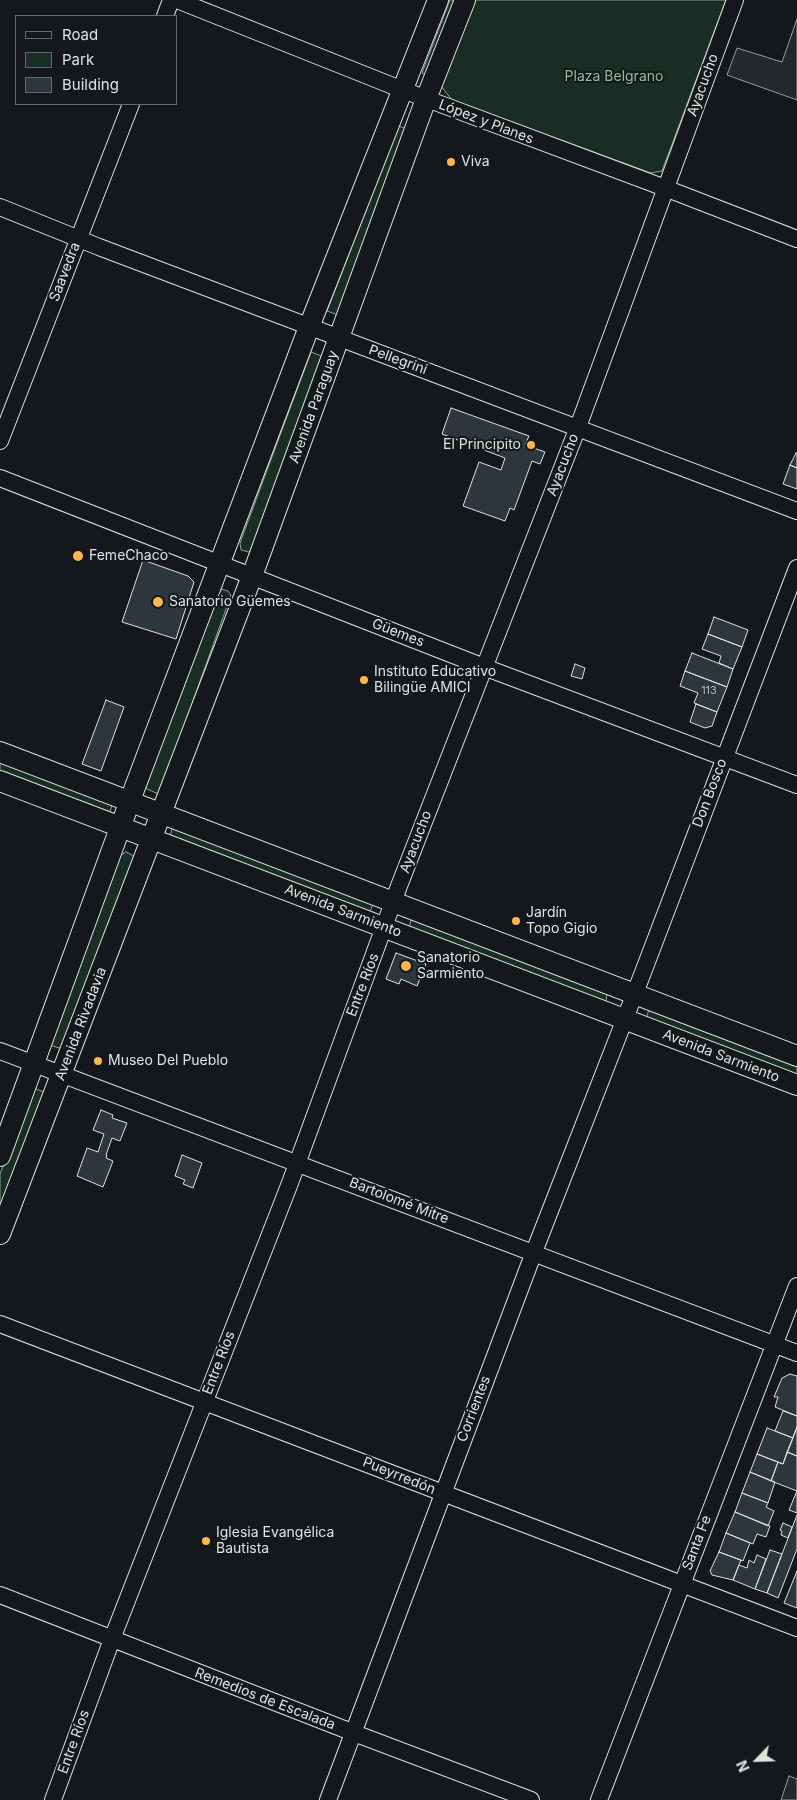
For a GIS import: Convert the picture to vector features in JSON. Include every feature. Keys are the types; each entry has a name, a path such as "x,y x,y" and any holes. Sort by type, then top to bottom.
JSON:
{"main road":[{"path":"0,1156 130,800 309,327 438,0"},
{"name":"Avenida Paraguay","path":"160,812 252,576 426,99 465,0"},
{"name":"Avenida Sarmiento","path":"0,752 797,1056"},
{"name":"Avenida Sarmiento","path":"0,781 797,1085"},
{"name":"Avenida Rivadavia","path":"0,1234 160,812"}],"street":[{"path":"165,15 171,0"},
{"name":"López y Planes","path":"177,0 402,90 797,239"},
{"name":"Ayacucho","path":"384,927 578,427 735,0"},
{"name":"Saavedra","path":"0,441 131,105"},
{"name":"Pellegrini","path":"0,207 309,327 797,511"},
{"name":"Güemes","path":"0,478 797,785"},
{"name":"Don Bosco","path":"624,1019 797,568"},
{"name":"Entre Ríos","path":"53,1800 112,1639 297,1163 384,927"},
{"name":"Corrientes","path":"328,1800 442,1493 624,1019"},
{"name":"Bartolomé Mitre","path":"0,1051 797,1353"},
{"name":"Santa Fe","path":"599,1800 797,1286"},
{"name":"Pueyrredón","path":"0,1324 797,1628"},
{"name":"Remedios de Escalada","path":"0,1595 354,1734 530,1800"}],"green space":[{"path":"450,0 456,0 428,76 422,73"},
{"name":"Plaza Belgrano","path":"473,0 726,0 662,171 651,173 452,100 441,86"},
{"path":"398,126 411,130 338,315 327,311"},
{"path":"311,352 324,357 254,548 249,552 241,550 240,543"},
{"path":"221,589 228,591 231,595 160,793 156,793 146,787 216,591"},
{"path":"0,759 112,805 110,812 105,814 0,774"},
{"path":"176,826 374,902 368,916 170,836 172,829"},
{"path":"126,852 134,858 62,1046 59,1048 50,1045 49,1041 121,855"},
{"path":"415,918 607,994 606,1001 600,1003 409,928 411,920"},
{"path":"649,1010 797,1062 797,1079 650,1023 647,1015"},
{"path":"36,1089 44,1092 44,1096 0,1210 0,1174 32,1091"}],"shaded area":[{"path":"797,19 797,100 727,75 737,48 782,62"},
{"path":"789,1776 797,1779 797,1800 781,1800"}],"building":[{"path":"451,408 529,436 525,445 545,452 540,464 532,461 514,510 510,508 505,521 463,506 479,462 501,470 505,458 442,434"},
{"path":"797,453 797,468 790,465"},
{"path":"790,465 797,468 797,489 783,484"},
{"name":"Sanatorio Güemes","path":"143,560 188,576 194,582 176,639 122,622"},
{"path":"714,617 748,630 742,647 708,634"},
{"path":"708,634 742,647 733,669 719,663 721,656 702,649"},
{"path":"692,653 733,669 727,687 685,671"},
{"path":"575,664 585,668 582,679 571,676"},
{"path":"685,671 727,687 717,712 694,703 698,693 680,686"},
{"path":"106,700 124,707 101,771 82,764"},
{"path":"696,704 717,712 712,726 705,728 690,722"},
{"path":"396,953 426,964 417,986 401,979 399,984 386,979"},
{"path":"101,1110 113,1115 112,1118 127,1123 120,1141 112,1138 106,1158 113,1161 103,1187 77,1176 87,1148 98,1152 104,1134 93,1130"},
{"path":"182,1155 202,1163 193,1188 183,1184 185,1180 175,1176"},
{"path":"790,1374 797,1376 797,1416 775,1407 778,1397 774,1397 782,1378"},
{"path":"783,1411 797,1416 797,1427 793,1438 775,1431"},
{"path":"797,1427 797,1456 787,1452"},
{"path":"767,1428 793,1438 783,1464 757,1454"},
{"path":"787,1452 797,1456 797,1491 771,1481 778,1462 783,1464"},
{"path":"757,1454 778,1462 771,1481 750,1472"},
{"path":"750,1472 775,1482 768,1503 742,1493"},
{"path":"797,1491 797,1513 789,1510"},
{"path":"742,1493 768,1503 766,1507 774,1511 768,1526 735,1512"},
{"path":"735,1512 770,1526 766,1537 757,1534 753,1544 726,1533"},
{"path":"797,1515 797,1549 778,1598 767,1593"},
{"path":"783,1523 792,1527 788,1538 781,1535 782,1531 780,1530"},
{"path":"726,1533 750,1543 743,1561 719,1552"},
{"path":"770,1550 782,1554 767,1593 755,1589"},
{"path":"719,1552 741,1560 733,1580 712,1575 710,1571"},
{"path":"757,1555 766,1559 755,1589 733,1580 739,1565 747,1568 749,1560 754,1563"},
{"path":"797,1571 797,1608 784,1603"}],"place":[{"name":"Viva","path":"451,162"},
{"name":"El Principito","path":"531,445"},
{"name":"FemeChaco","path":"78,556"},
{"name":"Sanatorio Güemes","path":"158,602"},
{"name":"Instituto Educativo Bilingüe AMICI","path":"364,680"},
{"name":"Jardín Topo Gigio","path":"516,921"},
{"name":"Sanatorio Sarmiento","path":"406,966"},
{"name":"Museo Del Pueblo","path":"98,1061"},
{"name":"Iglesia Evangélica Bautista","path":"206,1541"}]}
